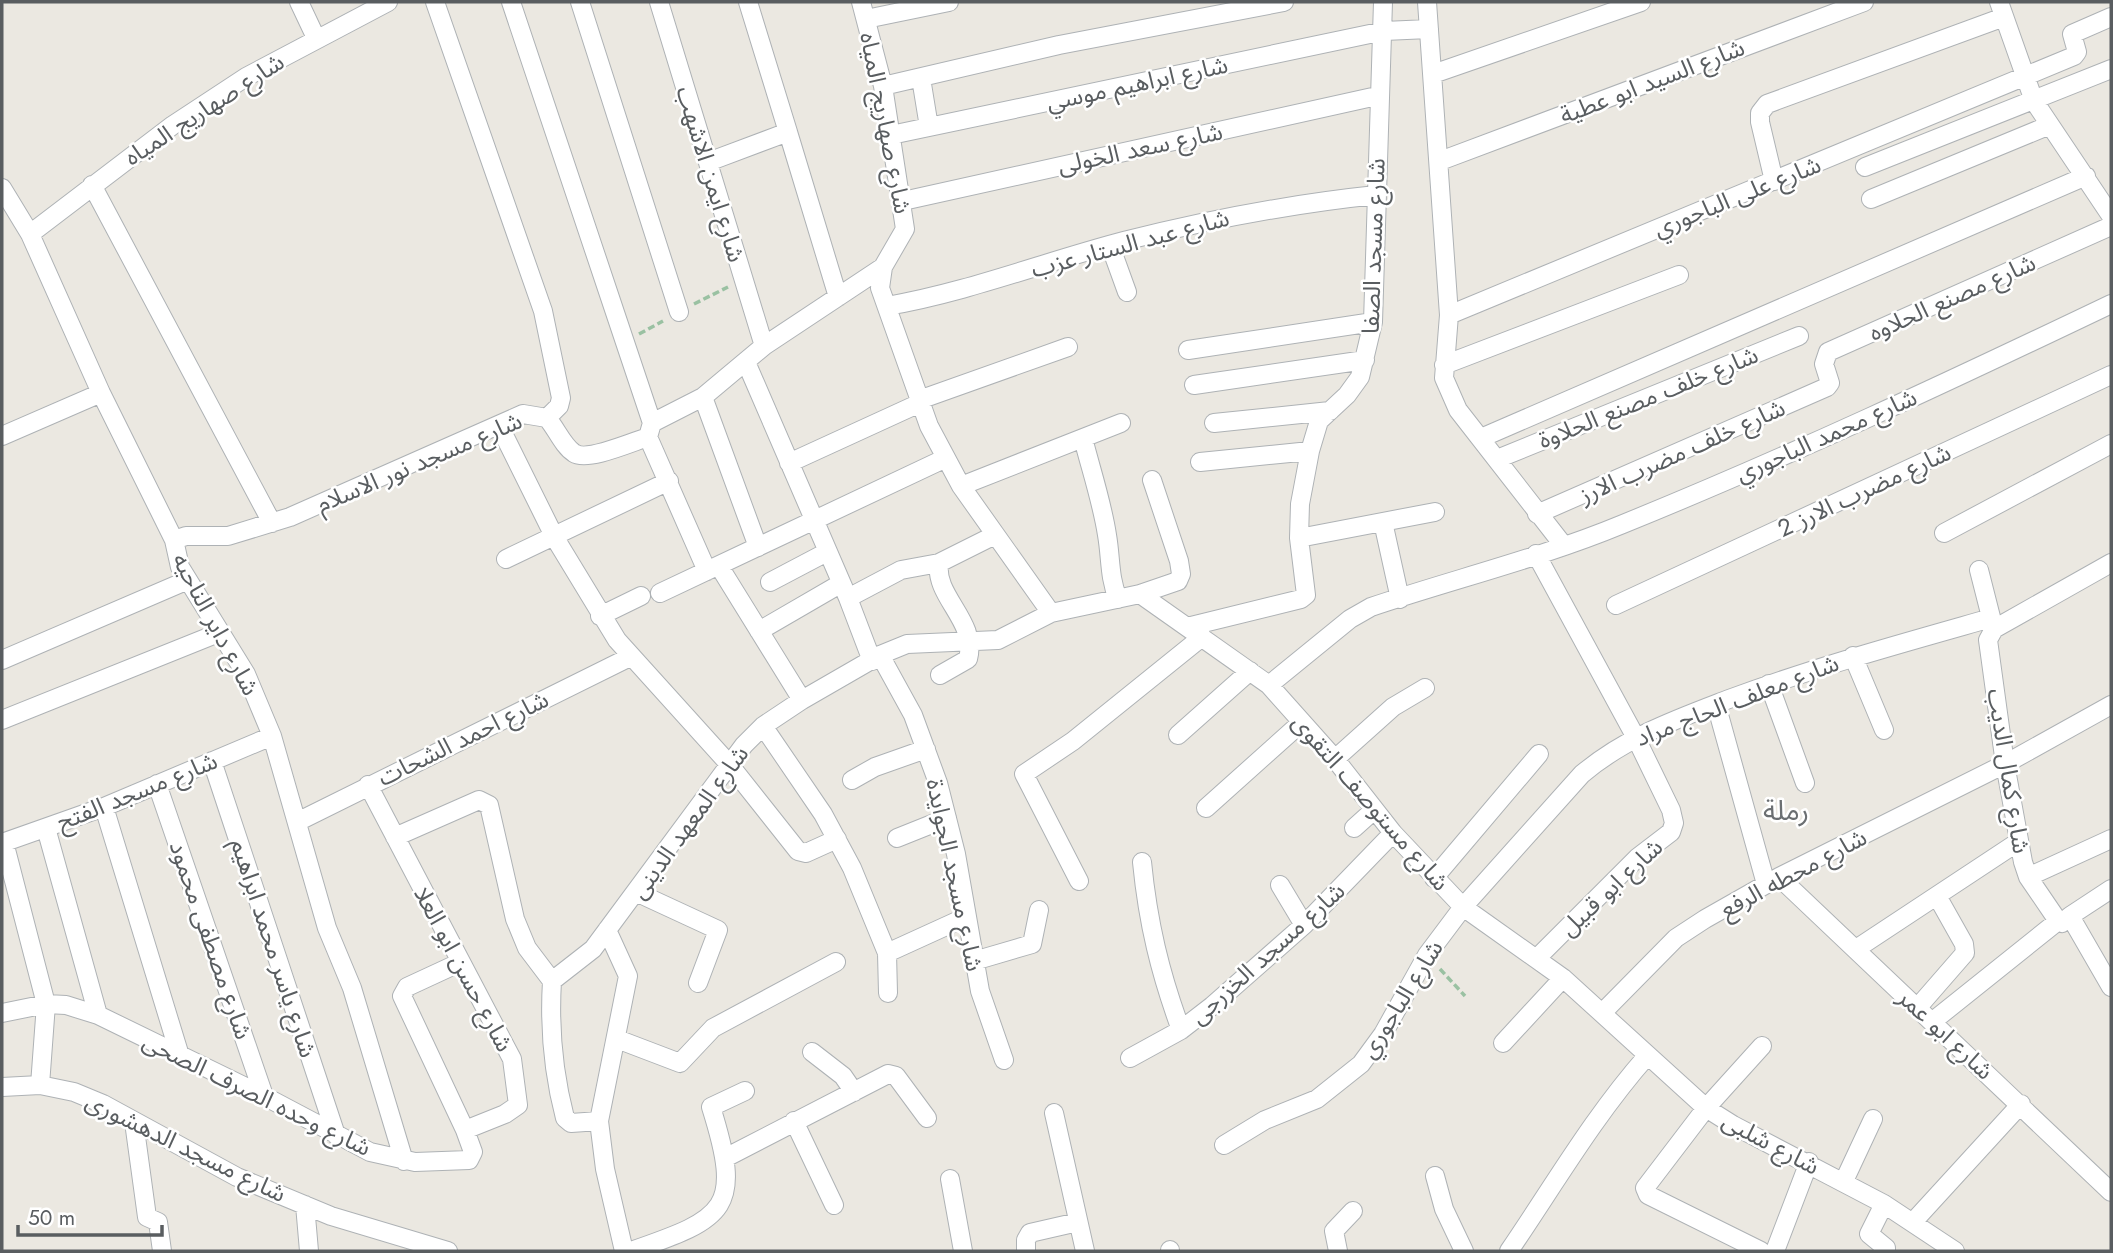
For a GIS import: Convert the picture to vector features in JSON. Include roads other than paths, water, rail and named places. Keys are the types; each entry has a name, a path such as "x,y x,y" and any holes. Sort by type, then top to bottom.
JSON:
{"street":[{"path":"299,2 316,38"},
{"name":"شارع صهاريج المياه","path":"30,234 92,185 246,76 385,2"},
{"path":"435,2 543,311 561,398 559,407 547,418"},
{"path":"511,2 669,481 713,568 759,631 802,699"},
{"path":"580,2 679,312"},
{"name":"شارع ايمن الاشهب","path":"659,2 764,346"},
{"path":"748,2 838,297"},
{"path":"864,10 949,2"},
{"path":"883,86 1059,46 1284,2"},
{"name":"شارع مسجد الصفا","path":"1195,632 1301,599 1306,595 1298,538 1300,504 1310,451 1319,421 1360,377 1373,322 1377,96 1384,32 1383,2"},
{"path":"1427,2 1449,315 1444,378 1451,400 1564,546"},
{"path":"1433,74 1641,2"},
{"name":"شارع السيد ابو عطية","path":"1440,161 1864,2"},
{"path":"1774,181 1760,122 1760,113 1768,104 2001,9 2034,101 2087,176 2110,215"},
{"name":"شارع صهاريج المياه","path":"864,10 883,86 903,201 905,229 883,267"},
{"name":"شارع على الباجوري","path":"1449,315 2074,57 2077,51 2071,34 2111,17"},
{"name":"شارع ابراهيم موسي","path":"891,135 1384,32 1429,29"},
{"path":"1865,167 2111,69"},
{"path":"921,78 929,127"},
{"name":"شارع سعد الخولى","path":"903,201 1377,96"},
{"path":"1871,199 2050,125"},
{"path":"708,162 788,132"},
{"path":"1481,438 2087,176"},
{"path":"92,185 272,523"},
{"name":"شارع داير الناحيه","path":"2,188 30,234 101,393 174,540 177,561 246,674 272,736 327,928 352,988 404,1161"},
{"name":"شارع عبد الستار عزب","path":"887,306 930,299 1110,246 1230,216 1297,204 1376,195"},
{"name":"شارع مصنع الحلاوه","path":"1827,387 1830,383 1824,364 1828,352 2110,215"},
{"path":"1110,246 1127,292"},
{"path":"883,267 880,288 919,402 946,458 961,486 1051,613"},
{"name":"شارع مسجد نور الاسلام","path":"174,540 186,536 228,536 272,523 523,414 547,418 571,452 579,456 589,456 650,430 703,397 764,346 883,267"},
{"path":"1444,365 1679,275"},
{"name":"شارع محمد الباجوري","path":"1269,685 1350,619 1371,607 1564,546 1830,437 2111,304"},
{"path":"1188,350 1373,322"},
{"name":"شارع خلف مصنع الحلاوة","path":"1497,459 1799,336"},
{"path":"789,463 919,402 1068,347"},
{"path":"1194,385 1365,360"},
{"path":"746,362 813,521"},
{"name":"شارع مضرب الارز 2","path":"1616,604 2111,375"},
{"name":"شارع خلف مضرب الارز","path":"1537,514 1827,387"},
{"path":"2,436 101,393"},
{"path":"703,397 758,547"},
{"path":"1214,423 1330,411"},
{"path":"961,486 1121,423"},
{"path":"499,425 555,538 600,616 630,657 729,764 799,851 806,853 837,839"},
{"path":"1083,438 1104,519 1110,552 1108,570 1118,599"},
{"path":"1944,533 2111,444"},
{"path":"1199,461 1310,451"},
{"path":"660,593 946,458"},
{"name":"شارع المعهد الدينى","path":"552,981 585,957 638,893 729,764 763,726 802,699 906,644 1007,637 1051,613 1173,584 1181,574 1152,480"},
{"path":"506,559 555,538 669,481"},
{"path":"1298,538 1435,512"},
{"name":"شارع مسجد الجوايدة","path":"813,521 876,658 913,715 926,749 947,818 980,992 1004,1060"},
{"path":"1383,522 1400,599"},
{"path":"759,631 844,591 901,570 939,563 995,535"},
{"path":"770,582 827,552"},
{"path":"1536,554 1635,736"},
{"path":"939,563 942,584 972,641 968,659 940,675"},
{"name":"شارع معلف الحاج مراد","path":"1463,907 1582,774 1635,736 1769,684 1853,656 1991,629 2111,563"},
{"name":"شارع كمال الديب","path":"1979,570 1991,629 2005,764 2018,842 2028,877 2064,919 2111,987"},
{"path":"2,660 188,580"},
{"name":"شارع مستوصف التقوى","path":"1140,594 1269,685 1335,759 1393,833 1463,907 1563,978 1603,1012"},
{"path":"600,616 641,596"},
{"path":"2,720 220,632"},
{"path":"1079,881 1032,794 1025,773 1073,741 1195,632"},
{"path":"1853,656 1884,730"},
{"name":"شارع احمد الشحات","path":"297,822 630,657"},
{"path":"1178,735 1250,671"},
{"path":"1769,684 1805,783"},
{"path":"1335,759 1393,707 1425,688"},
{"path":"1716,704 1772,881"},
{"name":"شارع محطه الرفع","path":"1603,1012 1676,938 1772,881 2005,764 2111,705"},
{"path":"1206,808 1302,722"},
{"path":"763,726 837,839 887,953 888,993"},
{"name":"شارع مسجد الفتح","path":"3,842 104,807 272,736"},
{"name":"شارع ابو قبيل","path":"1536,958 1637,858 1673,828 1671,810 1635,736"},
{"path":"852,780 876,767 926,749"},
{"path":"1434,878 1539,754"},
{"name":"شارع ياسر محمد ابراهيم","path":"212,761 336,1135"},
{"name":"شارع مصطفى محمود","path":"157,784 264,1096"},
{"name":"شارع حسن ابو العلا","path":"368,785 512,1059 518,1102 505,1115 465,1130"},
{"path":"395,837 479,800 489,805 514,919 527,948 552,981 549,1027 552,1062 565,1118 571,1123 599,1121"},
{"path":"104,807 180,1056"},
{"path":"1354,828 1374,810"},
{"path":"897,838 947,818"},
{"path":"46,828 98,1015"},
{"name":"شارع مسجد الخزرجى","path":"1130,1058 1181,1030 1304,925 1393,833"},
{"path":"2028,877 2111,839"},
{"path":"3,842 46,1004 40,1085"},
{"path":"1856,949 2018,842"},
{"path":"1142,862 1147,912 1159,971 1181,1030"},
{"name":"شارع ابو عمر","path":"1772,881 1856,949 2111,1192"},
{"path":"1280,885 1304,925"},
{"path":"1933,1021 2064,919 2111,889"},
{"path":"638,893 718,930 698,983"},
{"path":"1918,1007 1965,953 1964,944 1937,896"},
{"name":"شارع الباجوري","path":"1224,1145 1265,1120 1317,1099 1361,1064 1383,1034 1427,955 1463,907"},
{"path":"974,961 1032,944 1040,910"},
{"path":"887,953 967,916"},
{"path":"607,930 628,971 617,1039 599,1121 605,1169 624,1251"},
{"path":"461,962 407,987 402,996 465,1130"},
{"path":"617,1039 680,1063 713,1028 836,962"},
{"path":"1503,1043 1563,978"},
{"path":"2,1013 46,1004"},
{"name":"شارع وحده الصرف الصحى","path":"46,1004 66,1005 98,1015 264,1096 370,1152 404,1161 472,1158 473,1152 465,1130"},
{"name":"شارع شلبى","path":"1603,1012 1647,1056 1706,1108 1733,1125 1844,1181 1913,1222 1955,1251"},
{"path":"1761,1251 1648,1195 1645,1185 1706,1108 1762,1046"},
{"path":"812,1052 843,1076 854,1092"},
{"path":"1512,1250 1576,1149 1623,1083 1647,1056"},
{"path":"727,1157 794,1121 893,1074 927,1118"},
{"name":"شارع مسجد الدهشورى","path":"2,1087 40,1085 74,1092 103,1104 237,1177 409,1246 448,1251"},
{"path":"642,1250 706,1222 718,1210 724,1195 727,1157 711,1107 745,1091"},
{"path":"1913,1222 2021,1104"},
{"path":"1054,1113 1085,1251"},
{"path":"1844,1181 1873,1119"},
{"path":"794,1121 834,1205"},
{"path":"134,1122 147,1217 158,1222 162,1251"},
{"path":"1775,1251 1809,1162"},
{"path":"1435,1176 1444,1209 1464,1251"},
{"path":"950,1179 963,1251"},
{"path":"1884,1204 1869,1234 1886,1248 1886,1251"},
{"path":"305,1205 309,1251"},
{"path":"1338,1251 1334,1231 1353,1210"},
{"path":"1026,1251 1026,1240 1030,1233 1079,1222"}],"district":[{"name":"رملة","path":"1786,810"}]}
